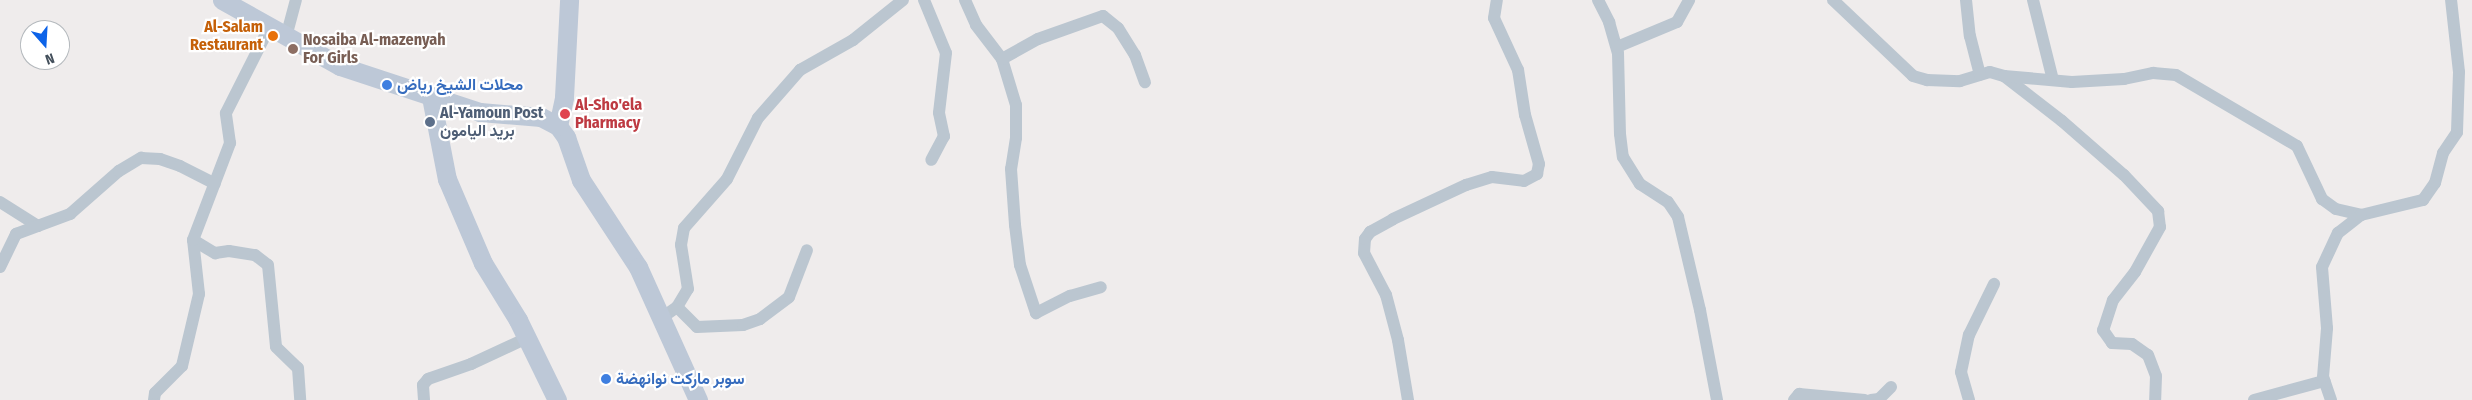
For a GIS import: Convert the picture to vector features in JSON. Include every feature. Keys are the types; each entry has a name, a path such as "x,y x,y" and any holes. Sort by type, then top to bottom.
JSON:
{"street":[{"path":"222,0 340,66 480,112 541,117 558,126 566,137 581,180 638,267 698,400"},
{"path":"286,37 296,0"},
{"path":"558,126 564,97 569,0"},
{"path":"660,319 677,307 688,289 680,245 684,228 727,179 758,118 800,70 853,40 903,0"},
{"path":"924,0 946,53 939,114 944,136 931,160"},
{"path":"965,0 980,31 1002,59 1016,105 1016,138 1011,169 1016,233 1020,265 1036,314 1070,296 1101,287"},
{"path":"1408,400 1398,340 1386,295 1363,245 1370,232 1466,185 1492,177 1524,181 1538,174 1539,164 1525,115 1518,70 1494,18 1497,0"},
{"path":"1598,0 1617,47 1623,157 1640,184 1668,202 1678,217 1700,310 1717,400"},
{"path":"1617,47 1677,22 1689,0"},
{"path":"1833,0 1913,76 1927,80 1960,81 1990,72 2004,76 2053,80 2116,80 2153,73 2176,75 2297,146 2322,199 2336,209 2361,215"},
{"path":"1966,0 1970,36 1980,75"},
{"path":"2033,0 2053,80"},
{"path":"2331,400 2324,381 2326,314 2322,267 2338,233 2361,215 2423,200 2435,184 2443,153 2457,132 2459,72 2451,0"},
{"path":"1002,59 1038,39 1103,16 1118,28 1135,55 1144,82"},
{"path":"154,400 155,393 182,366 200,294 193,240 230,143 226,113 269,28"},
{"path":"2004,76 2117,169 2159,213 2160,227 2136,272 2113,300 2103,330 2112,343 2132,344 2148,355 2156,376 2155,400"},
{"path":"431,97 447,179 483,263 527,338 557,400"},
{"path":"0,267 16,234 70,214 119,171 141,158 160,159 180,166 215,184"},
{"path":"0,202 38,226"},
{"path":"193,240 215,253 229,251 255,255 268,265 276,347 298,368 300,400"},
{"path":"677,307 698,327 743,325 760,319 789,297 807,250"},
{"path":"1969,400 1961,372 1969,335 1994,284"},
{"path":"424,400 423,385 428,379 471,364 527,338"},
{"path":"2254,400 2324,381"},
{"path":"1871,400 1878,399 1891,387"},
{"path":"1794,400 1799,394 1865,400"}],"place":[{"name":"Al-Salam Restaurant","path":"273,36"},
{"name":"Nosaiba Al-mazenyah For Girls","path":"293,49"},
{"name":"محلات الشيخ رياض","path":"387,85"},
{"name":"Al-Sho'ela Pharmacy","path":"565,114"},
{"name":"Al-Yamoun Post بريد اليامون","path":"430,122"},
{"name":"سوبر ماركت نوانهضة","path":"606,379"}]}
